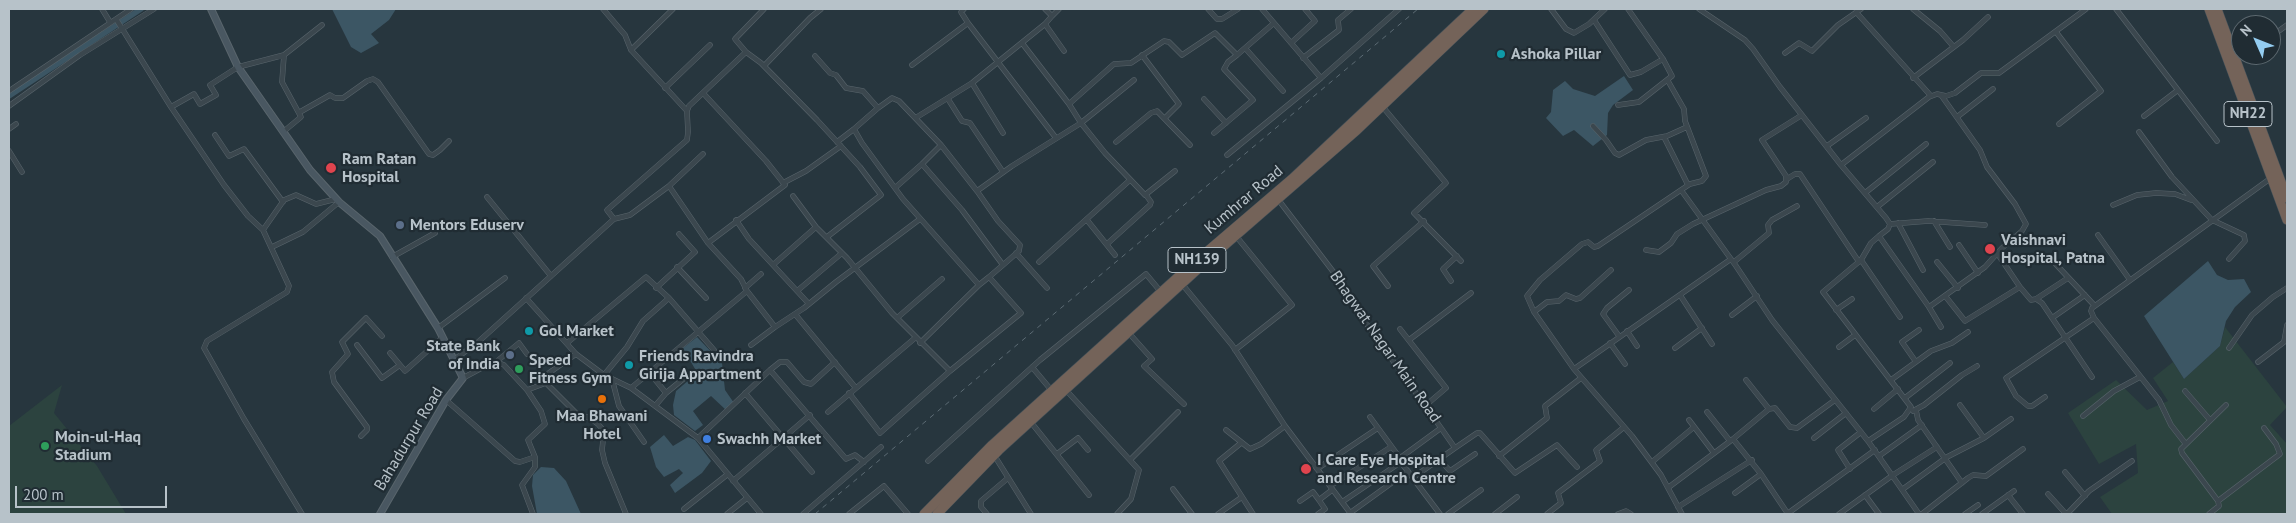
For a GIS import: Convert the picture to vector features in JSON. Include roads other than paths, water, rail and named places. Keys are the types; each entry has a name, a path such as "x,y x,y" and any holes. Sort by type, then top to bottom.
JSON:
{"highway":[{"name":"Kumhrar Road","path":"937,514 994,455 1030,422 1063,387 1161,292 1221,244 1382,106 1397,85 1473,9"},
{"name":"Kumhrar Road","path":"924,514 992,445 1052,391 1063,387 1128,332 1182,283 1221,244 1236,236 1349,128 1484,9"},
{"name":"NH22","path":"2209,9 2287,220"},
{"name":"NH22","path":"2217,9 2287,198"}],"street":[{"path":"102,9 110,22"},
{"path":"9,91 131,9"},
{"path":"9,106 80,55 154,9"},
{"path":"211,9 238,67 310,170 337,201 380,236 438,328 463,378 489,364 495,363 504,365 527,390 545,421 544,426 528,440 535,457 536,467 522,485 533,514"},
{"path":"603,9 624,35 631,50 687,111"},
{"path":"631,50 672,9"},
{"path":"764,9 735,39 746,52 764,66 839,144 881,195 827,237"},
{"path":"764,66 821,9"},
{"path":"1045,9 1052,16"},
{"path":"917,117 948,99 997,64 1045,24 1058,9"},
{"path":"1208,9 1217,19 1222,19 1238,9"},
{"path":"1262,9 1320,78"},
{"path":"1291,43 1315,21 1306,9"},
{"path":"1303,58 1339,30 1338,20 1351,9"},
{"path":"1227,155 1320,78 1398,9"},
{"path":"1551,9 1571,33 1577,33 1605,9"},
{"path":"1618,105 1639,102 1668,81 1672,74 1628,9"},
{"path":"1699,9 1748,43 1826,146 1890,224"},
{"path":"1785,53 1799,43 1812,51 1841,22 1861,9"},
{"path":"1913,9 1940,31 1953,46"},
{"path":"1841,165 1931,96 1946,96 1955,93 1981,73 1999,73 2086,9"},
{"path":"2116,9 2217,141"},
{"path":"961,10 997,64 1040,115 1056,138"},
{"path":"1856,12 1931,96"},
{"path":"1913,78 1963,40 1988,17"},
{"path":"116,20 171,107 224,185 248,216 263,230 289,286 287,292 207,341 204,348 244,419 302,514"},
{"path":"1594,20 1630,75 1641,72 1663,59"},
{"path":"912,65 968,23"},
{"path":"1214,133 1253,100 1224,69 1228,62 1274,23"},
{"path":"1045,24 1064,51"},
{"path":"171,107 194,94 200,104 216,95 210,85 238,67 284,55 322,25"},
{"path":"2056,32 2100,91 2059,124"},
{"path":"1069,104 1114,64 1131,63 1164,41 1169,42 1182,55 1215,33 1237,55"},
{"path":"1022,43 1069,104 1081,123 1151,202 1107,244"},
{"path":"665,88 710,45"},
{"path":"1245,48 1283,91"},
{"path":"614,219 607,210 687,140 687,111 689,106 746,52"},
{"path":"283,132 300,119 300,112 282,82 284,55"},
{"path":"1142,55 1179,104 1164,118"},
{"path":"815,56 830,73 836,75 846,88 863,91 878,108"},
{"path":"300,112 330,95 336,98 343,98 367,81 373,79 378,82 429,154 433,155 449,140"},
{"path":"977,191 1003,172 1081,123 1134,80"},
{"path":"1668,81 1684,109 1687,127 1706,176 1702,181 1688,185 1598,246 1594,247 1586,242 1567,256 1528,293 1528,301 1574,369 1652,462 1682,514"},
{"path":"972,83 1004,133"},
{"path":"1957,117 1993,89"},
{"path":"2144,116 2178,90"},
{"path":"703,93 766,161 785,185 736,220 708,243"},
{"path":"1929,308 1978,273 2022,231 2026,224 2023,216 1987,167 1983,155 1941,95"},
{"path":"783,183 806,171 892,98 900,101 941,144 998,221 1020,245 1016,253 1003,266 979,285 920,343"},
{"path":"948,99 962,121 970,123 1003,172"},
{"path":"1204,100 1226,123"},
{"path":"1382,106 1446,183 1414,213 1424,221 1461,261"},
{"path":"1116,142 1157,111 1190,145"},
{"path":"1787,179 1782,168 1763,144 1762,140 1802,115"},
{"path":"1826,146 1866,118"},
{"path":"9,129 16,124"},
{"path":"1592,126 1617,154 1646,140 1664,137 1687,127"},
{"path":"854,129 862,143 920,219 979,285"},
{"path":"2139,132 2192,200 2212,220 2237,230 2246,238 2229,258"},
{"path":"215,135 229,156 244,149 283,202"},
{"path":"1664,137 1688,185"},
{"path":"896,187 941,144"},
{"path":"1865,193 1926,144"},
{"path":"9,151 22,172"},
{"path":"455,359 476,343 614,219 630,215 668,186 704,154"},
{"path":"1877,207 1932,162"},
{"path":"922,164 962,210 1003,266"},
{"path":"1146,195 1175,171"},
{"path":"1646,250 1659,252 1671,243 1677,234 1702,219 1766,190 1778,188 1787,179 1795,174 1800,174 1900,317"},
{"path":"2185,443 2171,424 2161,403 2094,318 2091,311 2094,305 2272,177"},
{"path":"1039,262 1130,180"},
{"path":"668,186 708,243 741,279 746,290 775,327"},
{"path":"1681,190 1732,260 1772,320 1868,441 1921,514 1973,475 1986,476 2023,449"},
{"path":"2113,205 2137,195 2156,193 2175,194 2192,200"},
{"path":"263,230 283,202 296,195 316,204 337,201"},
{"path":"793,196 816,227 842,253 897,318 950,371"},
{"path":"487,197 551,276"},
{"name":"Bhagwat Nagar Main Road","path":"1276,197 1335,274 1358,312 1441,428 1401,460 1342,502"},
{"path":"272,247 304,232 337,201"},
{"path":"1574,369 1610,342 1769,233 1768,225 1772,220 1797,206"},
{"path":"751,345 796,314 920,219"},
{"path":"736,220 749,239 809,304"},
{"path":"1087,220 1115,255"},
{"path":"1388,286 1373,266 1424,221"},
{"path":"1890,224 1934,221 1985,225"},
{"path":"1934,221 1950,247"},
{"path":"1898,223 1923,270"},
{"path":"1890,224 1888,229 1871,243 1860,261 1823,292 1910,404 1909,411"},
{"path":"774,264 816,227"},
{"path":"392,257 435,233"},
{"path":"656,288 695,252 679,234"},
{"path":"2098,235 2130,280"},
{"path":"1235,350 1292,305 1236,236"},
{"path":"1879,236 1941,327"},
{"path":"1959,245 1978,273"},
{"path":"798,291 842,253"},
{"path":"1016,253 1047,288"},
{"path":"1997,253 2029,298 2036,298 2068,278"},
{"path":"1450,281 1442,269 1457,256"},
{"path":"2051,259 2094,305"},
{"path":"1938,262 1958,288"},
{"path":"677,267 706,298"},
{"path":"1534,312 1546,302 1559,301 1566,295 1576,299 1580,298 1611,270"},
{"path":"630,388 698,332 746,290 761,274"},
{"path":"928,461 1032,368 1146,274 1161,292"},
{"path":"567,343 646,277 668,298 714,350"},
{"path":"438,328 505,278"},
{"path":"849,392 880,433 950,371 1021,313 989,278"},
{"path":"897,318 942,279"},
{"path":"1182,283 1235,350 1285,426 1351,514 1408,471"},
{"path":"1946,297 1965,321 2020,287"},
{"path":"2229,348 2252,315 2273,296 2287,288"},
{"path":"1619,336 1604,314 1607,308 1629,290"},
{"path":"1409,340 1471,293"},
{"path":"1680,295 1712,344"},
{"path":"2052,318 2085,295"},
{"path":"1732,314 1757,296"},
{"path":"526,298 576,354 604,374 630,388 698,438 761,514"},
{"path":"604,374 627,347 643,321 668,298"},
{"path":"2036,298 2042,302 2092,377"},
{"path":"1836,310 1852,299"},
{"path":"796,314 855,387"},
{"path":"361,436 367,430 366,427 334,382 332,372 348,354 342,342 366,318 382,336"},
{"path":"2045,397 2032,406 2028,406 2016,396 2006,378 2094,318"},
{"path":"2258,362 2284,342 2287,325"},
{"path":"1675,348 1702,328"},
{"path":"1400,329 1446,388 1425,406"},
{"path":"1916,362 1902,342 1919,330"},
{"path":"1627,331 1637,346"},
{"path":"1128,332 1152,359 1144,366 1184,404"},
{"path":"1891,380 1936,348 1952,342 1968,332"},
{"path":"1839,347 1855,335"},
{"path":"390,353 405,371 443,337"},
{"path":"828,412 849,392 915,338"},
{"path":"1610,342 1625,364"},
{"path":"495,363 519,343 527,354"},
{"path":"357,345 382,378 400,365"},
{"path":"527,390 542,383 546,375 576,354"},
{"path":"698,438 780,362 787,362 804,382 811,384 834,362"},
{"path":"1905,398 1950,363"},
{"path":"1868,441 1909,411 1916,410 1977,366"},
{"path":"1032,368 1052,391"},
{"path":"770,370 846,459 855,455 864,462"},
{"path":"649,372 666,393"},
{"path":"656,406 666,393 688,375"},
{"path":"2082,416 2114,391 2140,377"},
{"name":"Bahadurpur Road","path":"380,514 446,400 463,378"},
{"path":"1499,456 1547,418 1549,416 1545,406 1581,378"},
{"path":"612,379 619,406 644,442"},
{"path":"1746,380 1769,408"},
{"path":"542,383 549,386 577,414 590,418 604,431 602,450 605,463 626,514"},
{"path":"1063,387 1139,470 1131,499 1120,513"},
{"path":"1874,409 1898,389"},
{"path":"2185,391 2210,420"},
{"path":"745,393 812,472"},
{"path":"446,400 515,462 535,457"},
{"path":"1668,487 1732,440 1769,408 1775,408 1790,426 1797,428 1835,400"},
{"path":"2209,514 2220,506 2218,501 2182,454 2181,449 2226,404"},
{"path":"1960,405 1984,438"},
{"path":"1916,410 1916,416 1962,483"},
{"path":"1130,460 1178,412"},
{"path":"1706,412 1752,460 1787,514 1874,450"},
{"path":"1814,438 1846,413"},
{"path":"733,481 810,415"},
{"path":"1370,417 1440,514"},
{"path":"1902,489 1945,458 1984,438 2011,419"},
{"path":"1689,420 1714,453"},
{"path":"1030,422 1089,495"},
{"path":"1879,456 1922,425"},
{"path":"1226,430 1246,447 1253,448 1285,426"},
{"path":"1547,514 1560,504 1558,493 1600,461 1596,450 1624,427"},
{"path":"1317,468 1378,428"},
{"path":"1441,428 1455,448"},
{"path":"1652,462 1694,428"},
{"path":"2218,501 2280,454 2276,444 2264,428"},
{"path":"1414,477 1478,432 1515,473 1557,445 1577,468"},
{"path":"1850,469 1838,450 1861,432"},
{"path":"1057,454 1078,438 1088,450"},
{"path":"1240,443 1220,462 1253,514"},
{"path":"803,514 881,447"},
{"path":"1319,500 1331,488 1391,447"},
{"path":"1839,514 1893,475 1937,447"},
{"path":"1440,459 1450,471 1475,454"},
{"path":"994,455 1031,514"},
{"path":"1678,507 1752,460"},
{"path":"2048,494 2066,514 2092,489 2132,461"},
{"path":"2065,472 2085,496"},
{"path":"684,509 728,474"},
{"path":"1735,493 1761,474"},
{"path":"987,514 980,501 1008,478"},
{"path":"849,514 884,486 908,514"},
{"path":"1173,489 1192,514"},
{"path":"1448,514 1480,490"},
{"path":"1982,514 2014,491"},
{"path":"1300,501 1313,492 1325,509 1318,514"},
{"path":"1865,495 1877,514"},
{"path":"2008,495 2023,514"},
{"path":"1218,514 1242,497"},
{"path":"1495,514 1517,497"},
{"path":"726,514 747,498"},
{"path":"1965,514 1978,505"},
{"path":"1618,514 1626,511 1631,514"}],"water":[{"path":"332,9 396,9 389,20 371,34 379,43 361,53 351,47"},
{"path":"1624,76 1633,90 1613,105 1608,113 1607,135 1593,146 1574,130 1563,136 1546,118 1551,112 1553,90 1565,81 1573,89 1595,96"},
{"path":"2208,261 2217,275 2228,280 2244,279 2251,292 2235,307 2226,321 2220,346 2184,379 2144,316"},
{"path":"697,337 722,363 725,390 734,403 726,410 711,396 693,411 703,425 695,431 674,415 673,405 676,391 689,380 695,369 683,348"},
{"path":"664,435 673,446 688,437 695,440 711,461 702,473 675,493 670,485 683,473 679,469 664,477 656,467 650,447"},
{"path":"541,467 554,468 566,481 581,514 537,514 532,486 533,475"}],"waterway":[{"path":"9,96 141,9"}],"railway":[{"path":"815,514 1418,9"}],"place":[{"name":"Ashoka Pillar","path":"1501,54"},
{"name":"Ram Ratan Hospital","path":"331,168"},
{"name":"Mentors Eduserv","path":"400,225"},
{"name":"Vaishnavi Hospital, Patna","path":"1990,249"},
{"name":"Gol Market","path":"529,331"},
{"name":"State Bank of India","path":"510,355"},
{"name":"Friends Ravindra Girija Appartment","path":"629,365"},
{"name":"Speed Fitness Gym","path":"519,369"},
{"name":"Maa Bhawani Hotel","path":"602,399"},
{"name":"Swachh Market","path":"707,439"},
{"name":"Moin-ul-Haq Stadium","path":"45,446"},
{"name":"I Care Eye Hospital and Research Centre","path":"1306,469"}]}
